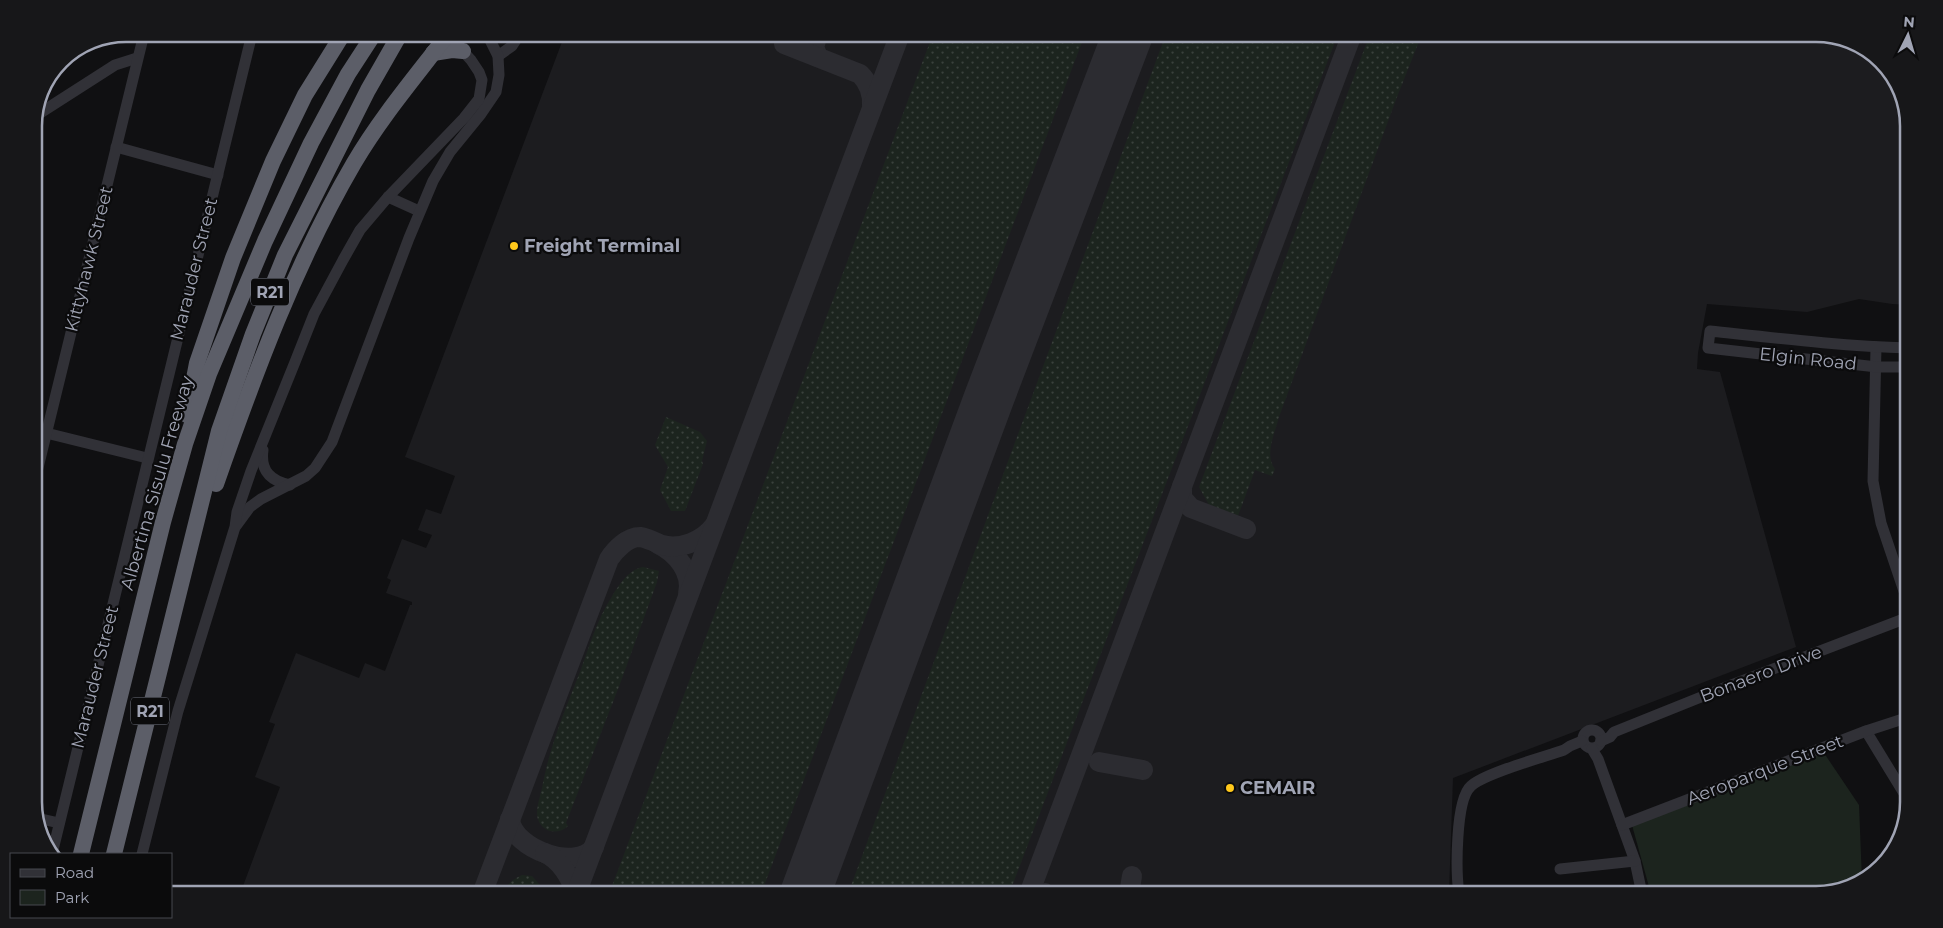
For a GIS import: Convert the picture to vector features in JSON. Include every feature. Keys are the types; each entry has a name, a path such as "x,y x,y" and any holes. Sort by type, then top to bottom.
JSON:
{"highway":[{"path":"185,444 188,402 197,362 233,258 273,161 305,95 338,42"},
{"name":"Albertina Sisulu Freeway","path":"81,853 163,522 185,444 209,374 265,241 311,143 348,74 369,42"},
{"name":"R21","path":"114,853 219,431 253,334 285,255 368,90 395,42"},
{"path":"186,568 266,346 303,261 354,163 379,125 442,42"},
{"path":"433,53 452,50 463,51"}],"street":[{"name":"Kittyhawk Street","path":"43,445 142,42"},
{"name":"Marauder Street","path":"54,844 250,42"},
{"path":"142,853 178,711 235,527 237,512 314,314 360,230 388,197 464,118 479,99 482,80 471,60 455,42"},
{"path":"235,527 255,503 306,476 315,468 332,442 419,211 433,181 450,152 496,92 498,56 491,42"},
{"path":"498,56 515,42"},
{"path":"44,109 115,66 137,58"},
{"path":"116,147 218,175"},
{"path":"388,197 419,211"},
{"name":"Elgin Road","path":"1900,348 1787,340 1710,331 1708,348 1877,367 1900,367"},
{"path":"1876,347 1873,481 1881,523 1900,579"},
{"path":"268,430 262,458 263,466 266,472 274,479 290,485"},
{"path":"43,432 147,458"},
{"name":"Bonaero Drive","path":"1459,886 1459,821 1462,801 1472,784 1489,776 1564,750 1570,751 1594,745 1614,732 1900,620"},
{"name":"Aeroparque Street","path":"1622,825 1866,731 1900,720"},
{"path":"1866,731 1900,785"},
{"path":"1594,745 1635,861 1640,886"},
{"path":"44,820 59,823"},
{"path":"1560,869 1635,861"}],"shaded area":[{"path":"562,42 1816,42 1833,44 1848,49 1868,60 1883,75 1894,95 1899,110 1900,304 1859,299 1807,312 1707,304 1697,369 1720,372 1796,647 1453,778 1449,886 243,886 280,787 255,777 275,724 269,722 296,653 359,678 365,663 385,671 410,605 412,605 412,602 386,593 391,580 387,578 402,539 426,548 432,535 418,530 426,509 441,514 455,476 405,457"}],"green space":[{"path":"930,42 1082,42 764,886 612,886"},
{"path":"1163,42 1335,42 1012,886 851,886"},
{"path":"1367,42 1419,42 1279,417 1270,451 1270,457 1275,469 1272,476 1255,470 1238,516 1209,505 1199,487"},
{"path":"666,417 700,432 707,441 703,464 685,511 671,511 660,490 668,467 655,445"},
{"path":"643,567 659,571 657,582 566,823 568,826 554,832 541,825 538,820 537,811 549,758 558,729 606,606 624,579 633,571"},
{"path":"1824,753 1859,805 1862,872 1843,881 1816,886 1649,886 1632,825"},
{"path":"522,875 532,876 540,886 508,886"}],"taxiway":[{"path":"816,42 814,47 818,57"},
{"path":"579,886 897,42"},
{"path":"1032,886 1349,42"},
{"path":"784,44 860,74 870,89 872,107"},
{"path":"1182,486 1182,498 1191,508 1246,529"},
{"path":"485,886 609,559 622,545 631,539 640,537 662,545 683,545 704,536 714,526"},
{"path":"658,544 682,564 688,579 688,594"},
{"path":"1099,762 1143,770"},
{"path":"510,819 513,830 522,840 546,854 574,857 586,854 594,847"},
{"path":"545,853 556,860 572,886"},
{"path":"1130,886 1132,876"}],"runway":[{"path":"808,886 989,398 1125,42"}],"place":[{"name":"Freight Terminal","path":"514,246"},
{"name":"CEMAIR","path":"1230,788"}]}
